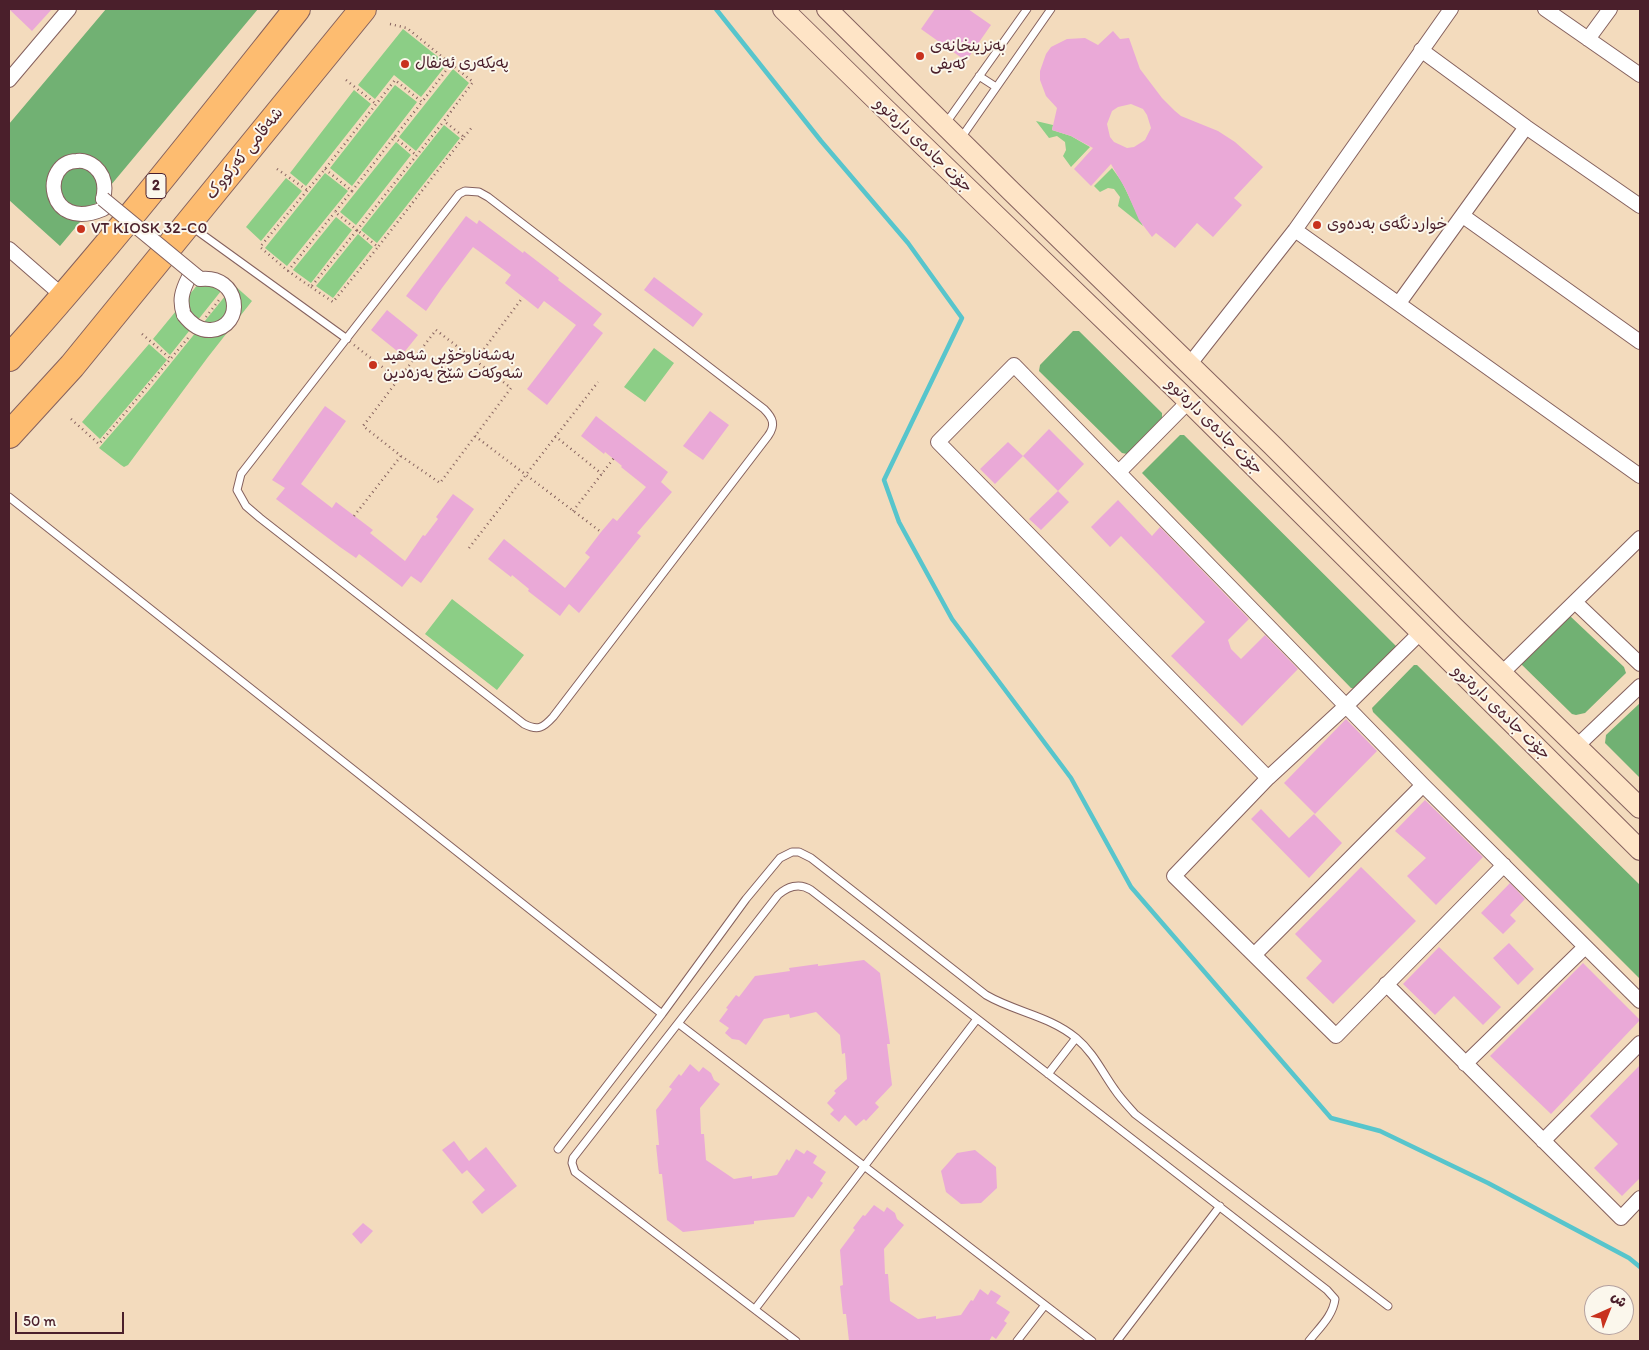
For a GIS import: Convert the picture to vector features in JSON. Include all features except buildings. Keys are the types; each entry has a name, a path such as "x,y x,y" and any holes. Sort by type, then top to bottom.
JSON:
{"highway":[{"name":"2","path":"9,358 64,297 181,155 297,9"},
{"name":"شەقامی کەرکووک","path":"9,435 72,366 363,9"}],"main road":[{"name":"جۆت جادەی دارەتوو","path":"783,9 1188,402 1640,850"},
{"name":"جۆت جادەی دارەتوو","path":"827,9 1640,808"},
{"path":"1324,536 1344,516"}],"street":[{"path":"9,80 69,9"},
{"path":"1190,365 1295,230 1451,9"},
{"path":"1545,9 1640,75"},
{"path":"1588,39 1610,9"},
{"path":"1421,50 1526,127 1640,206"},
{"path":"1399,303 1526,127"},
{"path":"103,209 91,214 82,215 73,214 64,209 54,194 53,184 60,167 68,162 82,160 91,164 99,170 104,179 103,199 200,279 210,278 219,281 227,287 234,305 230,319 224,326 207,330 198,328 190,323 184,315 180,297 189,277"},
{"path":"1463,216 1640,342"},
{"path":"1295,230 1640,476"},
{"path":"9,249 64,297"},
{"path":"1268,778 938,442 1014,365 1423,786 1640,1001"},
{"path":"1119,472 1188,402"},
{"path":"1502,673 1640,538"},
{"path":"1574,602 1640,664"},
{"path":"1420,633 1346,706 1268,778 1174,876 1336,1036 1504,865"},
{"path":"1576,746 1640,686"},
{"path":"1254,955 1423,786"},
{"path":"1465,1064 1585,947"},
{"path":"1386,984 1620,1218 1640,1198"},
{"path":"1543,1141 1640,1042"}],"lane":[{"path":"944,125 1027,9"},
{"path":"959,140 1051,9"},
{"path":"979,76 996,87"},
{"path":"472,190 488,197 764,409 772,419 772,430 553,717 541,727 533,728 524,724 260,518 246,506 237,490 241,474 347,339 459,194 472,190"},
{"path":"188,224 347,339"},
{"path":"9,497 662,1014"},
{"path":"558,1150 662,1014 746,899 786,854 799,852 811,858 986,995 1011,1008 1052,1022 1076,1038 1093,1055 1114,1089 1135,1114 1388,1306"},
{"path":"796,1341 575,1172 572,1167 573,1158 778,895 787,888 802,886 811,890 1332,1294 1334,1299 1332,1310 1309,1341"},
{"path":"755,1309 977,1019"},
{"path":"679,1024 1092,1341"},
{"path":"1048,1074 1076,1038"},
{"path":"1117,1341 1220,1206"},
{"path":"1017,1341 1045,1305"}],"path":[{"path":"311,287 473,82 407,28 390,24"},
{"path":"288,271 451,64"},
{"path":"346,80 376,104"},
{"path":"422,102 395,80 260,248 288,271 333,302 473,126"},
{"path":"444,121 464,137"},
{"path":"394,137 416,155"},
{"path":"277,168 307,190"},
{"path":"325,169 352,191"},
{"path":"335,212 378,247"},
{"path":"201,323 224,294"},
{"path":"475,360 523,297"},
{"path":"436,330 475,360 511,388 440,483 401,456 363,426 436,330"},
{"path":"142,334 171,359"},
{"path":"70,419 99,444 189,337"},
{"path":"347,339 398,379"},
{"path":"469,548 598,382"},
{"path":"475,436 601,532"},
{"path":"556,436 602,474"},
{"path":"354,516 401,456"},
{"path":"573,511 614,458"}],"green space":[{"path":"106,9 258,9 60,246 9,200 9,124"},
{"path":"403,29 447,64 421,97 394,75 375,99 358,85"},
{"path":"453,69 469,83 416,151 399,137"},
{"path":"395,85 417,102 352,186 330,168"},
{"path":"354,90 371,104 306,186 290,173"},
{"path":"1036,121 1053,125 1052,130 1071,136 1090,147 1071,167 1063,156 1066,150 1065,142 1057,136 1049,138"},
{"path":"444,125 460,138 377,243 361,230"},
{"path":"396,142 411,155 356,225 340,212"},
{"path":"1112,168 1122,182 1143,226 1118,206 1120,197 1114,189 1108,188 1100,192 1094,186"},
{"path":"325,173 348,191 287,266 265,248"},
{"path":"286,178 302,191 261,241 246,227"},
{"path":"336,217 352,230 311,283 293,270"},
{"path":"358,234 373,247 333,298 316,286"},
{"path":"208,272 225,286 170,355 153,339"},
{"path":"234,285 252,301 128,465 124,467 99,448 150,389"},
{"path":"1073,331 1079,331 1162,413 1162,419 1127,454 1122,453 1039,371 1040,365"},
{"path":"149,344 167,360 100,439 82,422"},
{"path":"654,348 674,363 645,402 624,387"},
{"path":"1180,435 1184,435 1397,647 1356,689 1351,688 1142,473"},
{"path":"452,599 524,655 497,690 425,634"},
{"path":"1570,616 1624,667 1626,673 1585,713 1576,715 1572,714 1519,662"},
{"path":"1414,665 1417,665 1640,885 1640,979 1373,712 1372,708"},
{"path":"1640,703 1640,778 1605,743 1606,735"}],"waterway":[{"path":"716,9 821,141 908,243 962,318 884,480 899,522 952,619 1071,778 1131,887 1331,1118 1380,1131 1488,1183 1629,1258 1640,1267"}],"place":[{"name":"بەنزینخانەی کەیفی","path":"920,56"},
{"name":"پەیکەری ئەنفال","path":"405,64"},
{"name":"خواردنگەی بەدەوی","path":"1317,225"},
{"name":"VT KIOSK 32-C0","path":"81,229"},
{"name":"بەشەناوخۆیی شەهید شەوکەت شێخ یەزەدین","path":"373,365"}]}
